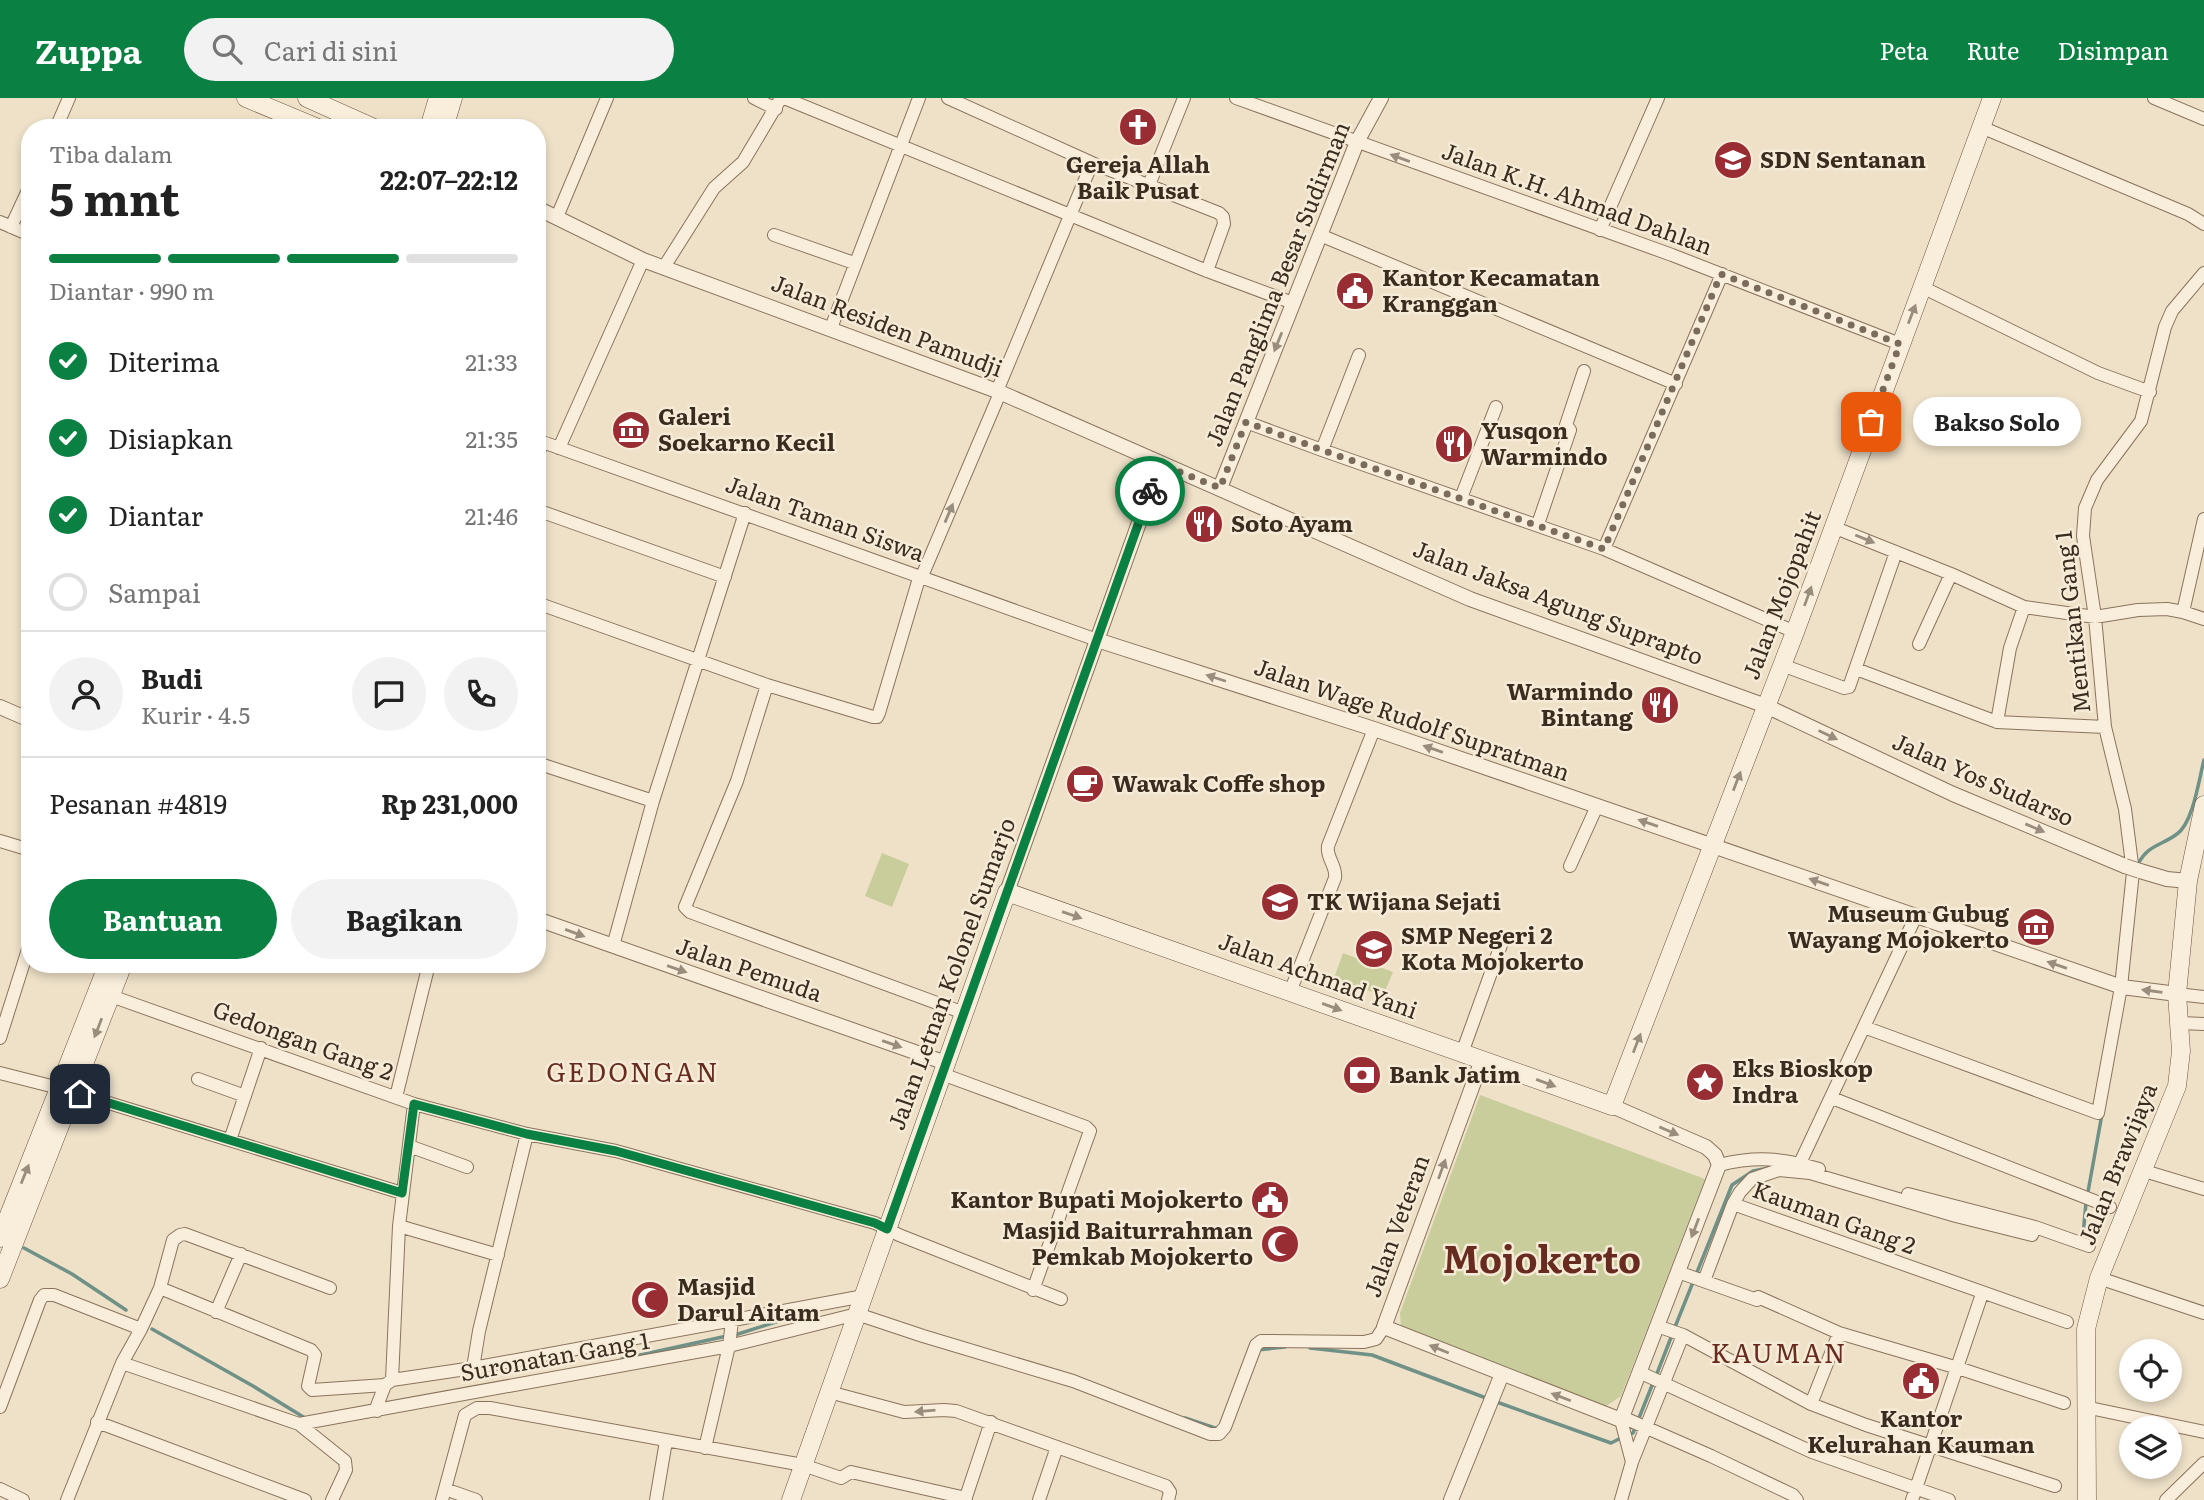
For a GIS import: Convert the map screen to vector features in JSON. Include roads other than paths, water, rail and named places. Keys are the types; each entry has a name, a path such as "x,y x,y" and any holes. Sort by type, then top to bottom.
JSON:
{"main road":[{"path":"246,98 296,119"},
{"path":"307,98 354,119"},
{"path":"432,119 438,98"},
{"path":"446,119 453,98"},
{"name":"Jalan Mojopahit","path":"1612,1106 1795,632 1992,98"},
{"name":"Jalan Brawijaya","path":"2087,1500 2086,1329 2099,1278 2177,1086 2181,1051 2177,994 2204,805"},
{"name":"Jalan Achmad Yani","path":"1007,892 1612,1106"},
{"name":"Jalan Letnan Kolonel Sumarjo","path":"791,1500 803,1465 835,1393 862,1315 863,1296 1007,892"},
{"path":"0,1279 105,973"},
{"path":"1,1234 120,973"}],"street":[{"path":"60,119 69,98"},
{"path":"557,216 607,98"},
{"path":"754,98 780,102 900,147 1293,303"},
{"path":"831,328 919,98"},
{"path":"948,98 1092,163 1219,213 1224,224 1207,271"},
{"path":"1149,185 1184,98"},
{"name":"Jalan K.H. Ahmad Dahlan","path":"1236,98 1721,274 1900,344"},
{"name":"Jalan Panglima Besar Sudirman","path":"1220,488 1357,142 1381,98"},
{"path":"1600,230 1658,98"},
{"path":"2154,98 2204,119"},
{"path":"664,267 714,188 743,162 780,102"},
{"path":"1981,127 2188,214 2204,224"},
{"path":"546,606 767,685 877,717 921,576 1092,163"},
{"path":"6,225 21,201"},
{"name":"Jalan Residen Pamudji","path":"546,212 643,260 999,392 1220,488"},
{"path":"1320,234 1676,384"},
{"path":"774,235 854,263"},
{"path":"559,448 643,260"},
{"name":"Mentikan Gang 1","path":"1864,1027 2098,1113 2123,987 2133,870 2125,809 2105,727 2095,617 2083,536 2084,508 2097,480 2141,421 2172,311 2204,273"},
{"path":"1604,549 1721,274"},
{"path":"1922,287 2088,368 2150,392"},
{"path":"1322,450 1359,355"},
{"path":"1538,524 1570,430 1566,425 1584,371"},
{"path":"1461,498 1496,407"},
{"path":"1246,422 1604,549 1795,632"},
{"name":"Jalan Taman Siswa","path":"546,443 1097,640"},
{"name":"Jalan Letnan Kolonel Sumarjo","path":"1007,892 1160,464"},
{"name":"Jalan Jaksa Agung Suprapto","path":"1220,488 1470,599 1766,706"},
{"path":"546,513 725,577"},
{"path":"612,946 696,661 745,513"},
{"path":"2183,612 2204,519"},
{"path":"1833,527 1951,574 2024,607 2095,617 2138,610 2167,610 2204,619"},
{"path":"1782,665 1844,688 1850,685 1896,552"},
{"path":"1919,644 1951,574"},
{"path":"1997,722 2010,648 2024,607"},
{"name":"Jalan Wage Rudolf Supratman","path":"1097,640 1374,729 2123,987 2177,994"},
{"path":"1856,670 1997,722 2105,727"},
{"path":"767,685 737,781 685,907 690,912 964,1013"},
{"name":"Jalan Yos Sudarso","path":"1766,706 1953,794 2133,870 2167,879 2194,870"},
{"path":"0,707 21,716"},
{"path":"1290,992 1335,878 1335,868 1327,851 1328,846 1374,729"},
{"path":"546,766 653,801"},
{"path":"1570,866 1597,806"},
{"path":"0,841 21,847"},
{"path":"1800,1163 1916,916"},
{"name":"Jalan Pemuda","path":"546,922 944,1069"},
{"path":"1462,1053 1501,945"},
{"path":"0,1038 21,972"},
{"path":"396,1097 427,973"},
{"path":"2177,994 2204,997"},
{"name":"Gedongan Gang 2","path":"111,996 414,1104 527,1134 616,1151 875,1223 1061,1299"},
{"path":"2180,1023 2204,1024"},
{"path":"230,1140 261,1048"},
{"name":"Jalan Veteran","path":"1482,1060 1380,1333 1502,1374 1630,1423"},
{"path":"944,1069 1090,1130 1034,1290"},
{"path":"0,1073 66,1090 402,1193"},
{"path":"198,1079 245,1096"},
{"path":"1832,1098 2110,1207"},
{"path":"377,1411 388,1382 402,1193 414,1104"},
{"path":"1612,1106 1706,1147 1715,1155 1719,1165 1678,1272 1672,1331 1654,1379 1630,1423 1628,1444 1632,1462"},
{"path":"473,1368 479,1331 527,1134"},
{"path":"409,1146 467,1167"},
{"path":"1719,1165 1750,1158 1800,1163 1958,1211"},
{"name":"Kauman Gang 2","path":"2067,1322 1733,1204 1752,1179 1779,1170 1810,1173 2089,1246"},
{"path":"2141,1171 2204,1189"},
{"path":"1699,1279 1733,1204"},
{"path":"399,1226 498,1255"},
{"path":"67,1500 122,1363 160,1288 173,1240 180,1234 330,1288"},
{"path":"216,1312 240,1254"},
{"path":"1678,1272 1757,1300 1758,1297 1839,1332 2064,1403"},
{"path":"2099,1278 2204,1313"},
{"path":"160,1288 313,1351 315,1355 308,1386 310,1389 388,1382 473,1368 629,1339 732,1324 863,1296"},
{"path":"1914,1494 1982,1294"},
{"path":"2,1399 44,1295 54,1295 141,1329"},
{"path":"862,1315 1073,1381 1210,1434 1219,1434 1225,1427 1254,1350 1261,1341 1364,1342 1380,1333"},
{"name":"Suronatan Gang 1","path":"299,1424 634,1359 729,1344 862,1315"},
{"path":"705,1448 732,1324"},
{"path":"1620,1500 1632,1462 1630,1423 1654,1379 1672,1331"},
{"path":"1672,1331 1811,1404 2055,1486"},
{"path":"1811,1404 1839,1332"},
{"path":"629,1339 634,1359"},
{"path":"122,1363 299,1424 345,1461 346,1469 332,1500"},
{"path":"1451,1500 1502,1374"},
{"path":"1654,1379 1805,1450 1914,1494 1949,1500"},
{"path":"835,1393 904,1412 950,1410 991,1422 1166,1486 1170,1492 1168,1500"},
{"path":"2085,1407 2204,1432"},
{"path":"475,1500 443,1495 465,1415 477,1408 490,1408 803,1465 841,1478 851,1472 965,1499 991,1422"},
{"path":"97,1422 305,1500"},
{"path":"1630,1423 1711,1456 1793,1495 1797,1500"},
{"path":"656,1500 666,1441"},
{"path":"1039,1500 1056,1447"},
{"path":"2166,1500 2204,1463"},
{"path":"0,1489 23,1500"}],"waterway":[{"path":"2138,864 2151,849 2183,828 2191,811 2204,760"},
{"path":"2078,1238 2083,1235 2102,1114"},
{"path":"1675,1327 1732,1185 1753,1171 1769,1168"},
{"path":"24,1248 72,1274 126,1310"},
{"path":"735,1335 804,1313"},
{"path":"152,1329 305,1418"},
{"path":"1656,1376 1672,1335"},
{"path":"622,1359 727,1336"},
{"path":"1257,1350 1285,1347"},
{"path":"1310,1348 1372,1355 1486,1398"},
{"path":"1628,1435 1633,1433 1653,1383"},
{"path":"1494,1401 1611,1443 1621,1438"},
{"path":"1185,1418 1218,1429"}],"place":[{"name":"Gereja Allah Baik Pusat","path":"1138,127"},
{"name":"SDN Sentanan","path":"1733,160"},
{"name":"Kantor Kecamatan Kranggan","path":"1355,291"},
{"name":"Bakso Solo","path":"1871,422"},
{"name":"Galeri Soekarno Kecil","path":"631,430"},
{"name":"Yusqon Warmindo","path":"1454,444"},
{"name":"Soto Ayam","path":"1204,524"},
{"name":"Warmindo Bintang","path":"1660,705"},
{"name":"Wawak Coffe shop","path":"1085,784"},
{"name":"TK Wijana Sejati","path":"1280,902"},
{"name":"Museum Gubug Wayang Mojokerto","path":"2036,927"},
{"name":"SMP Negeri 2 Kota Mojokerto","path":"1374,949"},
{"name":"Bank Jatim","path":"1362,1075"},
{"name":"Eks Bioskop Indra","path":"1705,1082"},
{"name":"Kantor Bupati Mojokerto","path":"1270,1200"},
{"name":"Masjid Baiturrahman Pemkab Mojokerto","path":"1280,1244"},
{"name":"Masjid Darul Aitam","path":"650,1300"},
{"name":"Kantor Kelurahan Kauman","path":"1921,1381"}],"district":[{"name":"GEDONGAN","path":"633,1073"},
{"name":"Mojokerto","path":"1542,1260"},
{"name":"KAUMAN","path":"1779,1354"}]}
